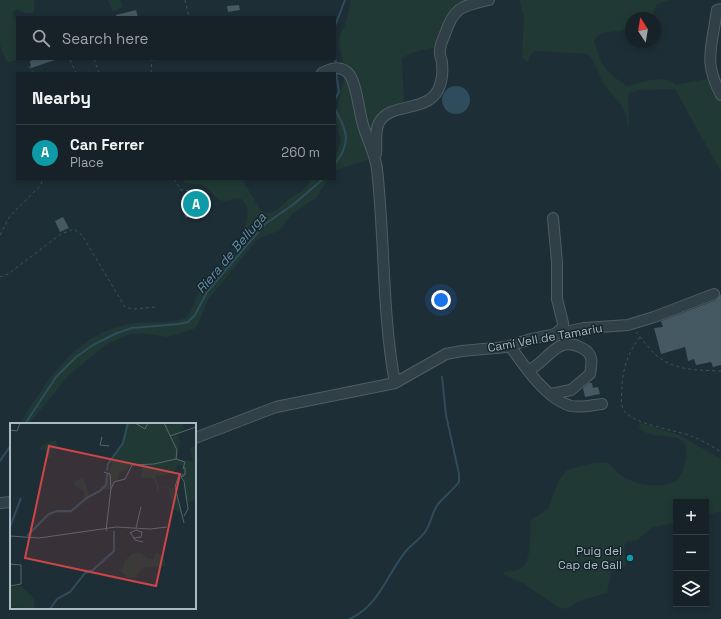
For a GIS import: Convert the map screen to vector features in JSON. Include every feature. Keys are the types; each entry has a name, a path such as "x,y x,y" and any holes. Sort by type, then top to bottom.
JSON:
{"street":[{"path":"395,383 386,320 383,240 376,160 376,133 380,121 388,114 425,102 432,98 438,90 442,74 439,50 452,16 456,10 465,6 489,0"},
{"path":"721,9 717,10 718,23 709,63 711,74 721,95"},
{"path":"324,72 334,68 341,69 346,71 352,78 365,131 376,160"},
{"path":"553,218 558,262 557,299 564,323 563,327 554,335"},
{"name":"Camí Vell de Tamariu","path":"196,438 276,407 395,383 446,354 510,346 531,339 584,328 623,326 640,322 714,294"},
{"path":"528,370 535,368 557,347 570,345 581,347 589,352 592,359 590,374 571,390 551,394"},
{"path":"510,346 540,385 562,402 573,406 602,404"},
{"path":"0,503 10,502"}],"path":[{"path":"185,0 189,16"},
{"path":"70,60 76,72"},
{"path":"94,60 99,72"},
{"path":"151,72 152,60"},
{"path":"29,66 32,72"},
{"path":"0,235 6,221 40,186 43,180"},
{"path":"175,180 181,190 201,192 204,194 204,203"},
{"path":"0,277 8,274 62,234 74,229 82,235 125,307 133,309 156,307"},
{"path":"623,326 631,329 658,356 670,364 684,369 721,371"},
{"path":"640,337 628,353 623,373 621,398 623,409 628,415 640,421 690,435 721,452"}],"green space":[{"path":"0,0 34,0 34,11 32,13 25,13 17,9 13,11 13,18 16,22 17,60 8,62 0,45"},
{"path":"108,0 120,0 123,7 113,11"},
{"path":"351,0 469,0 457,4 445,23 436,47 411,53 402,58 404,101 396,107 382,112 375,120 372,133 371,159 336,170 336,154 341,142 336,120 336,112 344,80 344,65 339,47 340,34 345,25"},
{"path":"519,0 671,0 657,4 653,12 625,12 625,30 602,33 594,40 605,68 614,77 628,86 657,79 668,80 673,82 674,85 708,79 710,81 721,100 721,172 675,89 640,90 629,93 628,130 626,115 622,106 605,86 591,57 588,54 535,51 531,54 528,62 522,58 524,16"},
{"path":"183,180 243,180 261,211 269,213 279,208 304,189 310,180 327,180 316,198 293,213 279,231 262,237 255,242 208,300 198,324 194,329 168,337 140,333 127,335 104,346 68,376 30,423 21,423 50,378 75,351 106,331 124,325 132,323 171,322 188,317 201,289 218,272 229,258 245,228 247,209 244,202 240,198 221,201 216,198 206,187 198,184 185,183"},
{"path":"641,423 679,435 721,459 721,511 709,514 709,499 673,499 673,523 653,527 637,540 627,542 624,545 626,565 611,573 607,593 579,601 566,609 558,607 524,584 503,574 504,572 520,569 524,565 529,554 531,520 548,509 558,482 566,471 586,465 606,463 631,481 647,485 662,485 677,481 682,472 686,457 686,447 684,442 672,437 654,435 643,431 638,427"}],"water":[{"path":"456,86 462,87 466,90 469,94 469,106 466,110 462,113 456,114 450,113 446,110 443,106 442,100 443,94 446,90 450,87"}],"building":[{"path":"239,5 240,10 228,12 227,6"},
{"path":"136,10 138,16 116,16"},
{"path":"33,60 55,60 31,68 30,61"},
{"path":"199,195 207,209 186,218 181,207 194,202 192,198"},
{"path":"63,217 69,228 60,232 55,221"},
{"path":"721,294 721,365 713,367 711,362 696,365 694,359 688,361 685,347 661,354 654,328 663,327 661,321 716,300"},
{"path":"589,383 592,383 593,388 598,387 600,394 585,397 583,388"}],"waterway":[{"name":"Riera de Belluga","path":"336,23 345,0"},
{"name":"Riera de Belluga","path":"335,60 336,65"},
{"name":"Riera de Belluga","path":"336,72 339,92 336,97"},
{"name":"Riera de Belluga","path":"336,111 345,130 346,136 344,149 336,162"},
{"name":"Riera de Belluga","path":"26,423 56,377 76,357 93,345 117,333 132,328 188,322 195,315 207,292 265,224 294,204 322,180"},
{"path":"350,619 360,613 376,597 406,551 425,532 438,504 459,482 459,474 446,415 442,377"},
{"name":"Riera de Belluga","path":"0,461 10,446"}],"place":[{"name":"Can Ferrer","path":"196,204"},
{"name":"Puig del Cap de Gall","path":"630,558"}]}
